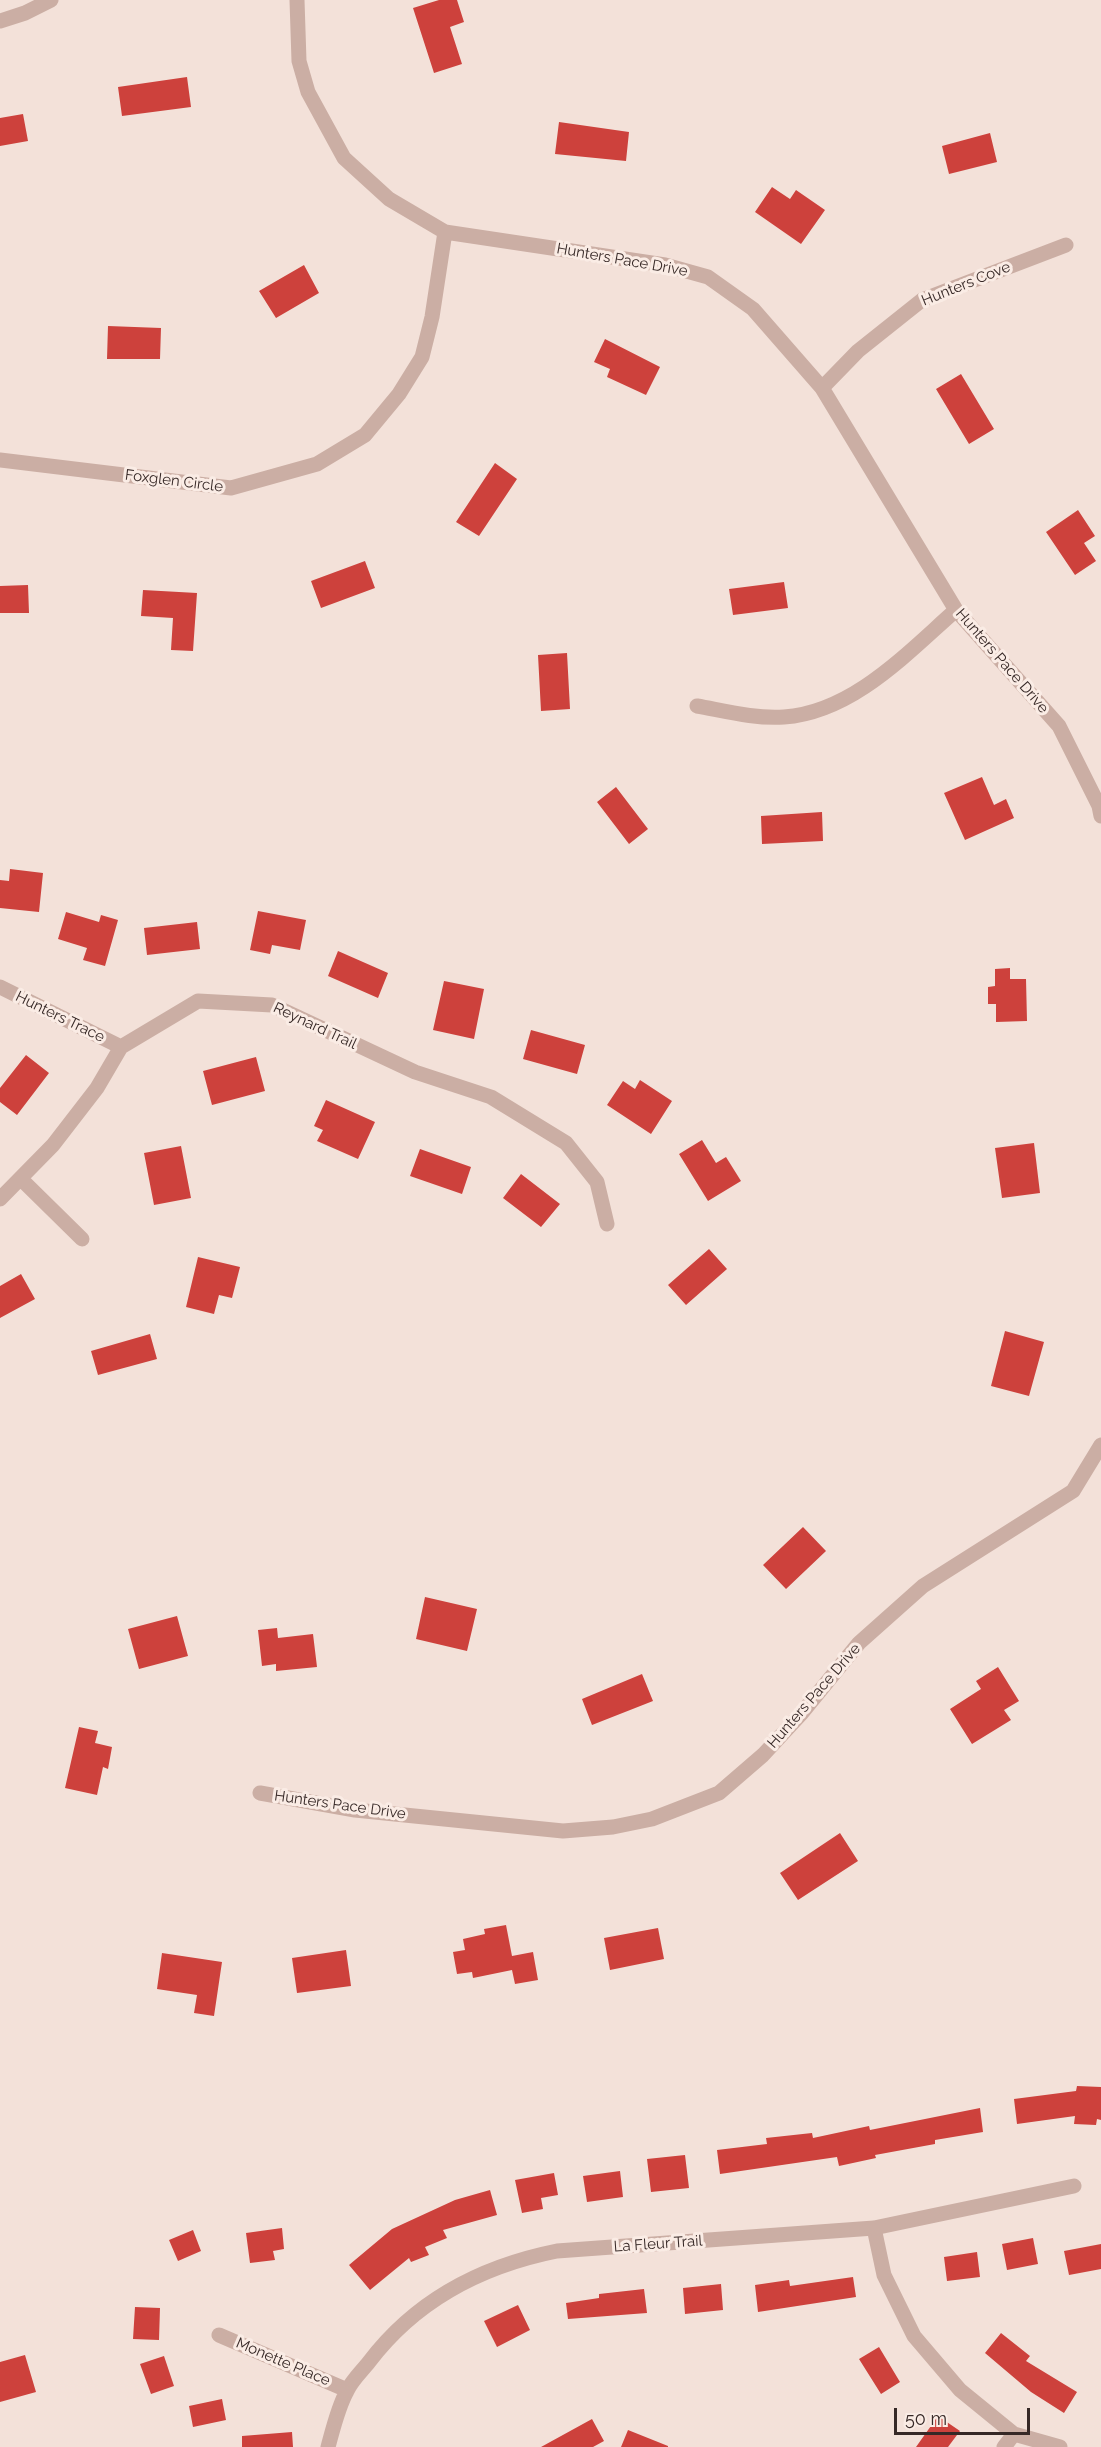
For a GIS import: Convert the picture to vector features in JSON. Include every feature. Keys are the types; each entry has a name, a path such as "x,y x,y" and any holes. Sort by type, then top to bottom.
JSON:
{"street":[{"path":"0,21 25,13 51,0"},
{"name":"Hunters Pace Drive","path":"297,0 298,61 308,92 344,158 389,199 445,232 665,266 708,277 753,309 822,388 956,610 1059,726 1099,806 1101,816"},
{"name":"Foxglen Circle","path":"0,460 231,488 317,464 365,435 399,394 422,357 432,318 445,232"},
{"name":"Hunters Cove","path":"822,388 858,351 922,300 1066,245"},
{"path":"697,706 744,715 782,717 809,714 838,703 887,670 956,610"},
{"name":"Hunters Trace","path":"0,987 121,1047"},
{"name":"Reynard Trail","path":"0,1199 53,1145 98,1088 121,1047 198,1001 272,1005 415,1072 491,1097 566,1143 597,1182 607,1224"},
{"path":"21,1179 82,1239"},
{"name":"Hunters Pace Drive","path":"260,1793 355,1810 563,1830 613,1827 652,1819 719,1793 763,1755 801,1714 859,1643 923,1586 1073,1491 1101,1445"},
{"name":"La Fleur Trail","path":"328,2447 347,2390 379,2349 417,2311 469,2278 520,2259 557,2251 874,2228 1074,2186"},
{"path":"874,2228 884,2275 914,2336 960,2390 1014,2434 1060,2447"},
{"name":"Monette Place","path":"219,2335 347,2390"},
{"path":"1004,2447 1014,2434"}],"building":[{"path":"439,0 457,0 464,22 450,27 462,64 434,73 413,8"},
{"path":"187,77 191,107 122,116 118,87"},
{"path":"23,114 28,141 0,146 0,118"},
{"path":"559,122 629,132 626,161 555,154"},
{"path":"990,133 997,162 949,174 942,146"},
{"path":"772,187 790,199 796,190 825,210 801,244 755,212"},
{"path":"304,265 319,293 276,318 259,291"},
{"path":"108,326 161,328 160,359 107,359"},
{"path":"605,339 660,367 646,395 607,377 610,369 594,362"},
{"path":"961,374 994,429 969,444 936,389"},
{"path":"495,463 517,479 479,536 456,522"},
{"path":"1078,510 1095,536 1084,543 1096,561 1075,575 1046,532"},
{"path":"365,561 375,588 321,608 311,581"},
{"path":"784,582 788,608 733,615 729,589"},
{"path":"28,585 29,613 0,613 0,586"},
{"path":"143,590 197,593 193,651 171,650 173,618 141,616"},
{"path":"567,653 570,709 541,711 538,655"},
{"path":"982,777 994,805 1006,799 1014,818 965,840 944,793"},
{"path":"616,787 648,829 629,844 597,802"},
{"path":"822,812 823,841 762,844 761,816"},
{"path":"10,869 43,873 39,912 0,908 0,880 9,881"},
{"path":"258,911 306,920 300,950 272,945 270,954 250,950"},
{"path":"66,912 99,922 101,915 118,920 105,966 83,960 87,948 58,939"},
{"path":"197,922 200,949 147,955 144,928"},
{"path":"338,951 388,973 378,998 328,976"},
{"path":"1010,968 1010,979 1026,979 1027,1021 996,1022 996,1004 988,1004 988,987 995,986 995,969"},
{"path":"444,981 484,989 474,1039 433,1030"},
{"path":"531,1030 585,1045 577,1074 523,1059"},
{"path":"26,1055 49,1073 17,1115 0,1102 0,1088"},
{"path":"256,1057 265,1091 212,1105 203,1071"},
{"path":"640,1080 672,1101 651,1134 607,1105 623,1081 635,1089"},
{"path":"326,1100 375,1122 358,1159 317,1141 323,1130 314,1126"},
{"path":"702,1140 716,1163 726,1157 741,1181 708,1201 679,1154"},
{"path":"1034,1143 1040,1193 1002,1198 995,1148"},
{"path":"181,1146 191,1198 154,1205 144,1153"},
{"path":"420,1149 471,1167 462,1194 410,1176"},
{"path":"521,1174 560,1204 541,1227 503,1198"},
{"path":"709,1249 727,1269 686,1305 668,1285"},
{"path":"198,1257 240,1267 232,1298 219,1295 214,1314 186,1307"},
{"path":"21,1274 35,1299 0,1318 0,1286"},
{"path":"1005,1331 1044,1342 1029,1396 991,1386"},
{"path":"150,1334 157,1359 98,1375 91,1351"},
{"path":"803,1527 826,1551 786,1589 763,1565"},
{"path":"425,1597 477,1609 467,1651 416,1639"},
{"path":"177,1616 188,1656 139,1669 128,1629"},
{"path":"277,1628 278,1638 313,1634 317,1667 276,1671 276,1664 262,1666 258,1630"},
{"path":"998,1667 1019,1701 1004,1710 1011,1720 972,1744 950,1709 981,1689 976,1681"},
{"path":"642,1674 653,1701 592,1725 582,1699"},
{"path":"79,1727 98,1731 95,1743 112,1747 108,1769 103,1767 97,1795 65,1788"},
{"path":"840,1833 858,1861 798,1900 780,1873"},
{"path":"506,1925 512,1956 533,1952 538,1980 515,1984 512,1970 473,1978 472,1972 457,1974 453,1952 465,1950 463,1939 485,1934 484,1929"},
{"path":"658,1928 664,1959 610,1970 604,1938"},
{"path":"346,1950 351,1986 297,1993 292,1958"},
{"path":"162,1953 222,1962 214,2016 194,2013 197,1995 157,1989"},
{"path":"1077,2086 1101,2087 1101,2120 1097,2119 1096,2125 1074,2124 1075,2116 1017,2124 1014,2099 1076,2091"},
{"path":"980,2108 983,2132 935,2140 935,2144 875,2155 876,2158 839,2166 837,2157 720,2174 717,2150 767,2144 766,2138 812,2133 813,2138 869,2126 870,2130"},
{"path":"685,2155 689,2188 651,2192 647,2159"},
{"path":"620,2171 623,2197 587,2202 583,2176"},
{"path":"554,2173 558,2195 541,2198 543,2209 522,2213 515,2180"},
{"path":"490,2190 497,2215 443,2230 447,2238 425,2247 429,2255 411,2262 409,2258 370,2290 349,2265 392,2229 455,2200"},
{"path":"282,2228 284,2249 273,2251 275,2260 250,2263 246,2233"},
{"path":"193,2230 201,2251 178,2261 169,2240"},
{"path":"1033,2238 1038,2264 1007,2270 1002,2244"},
{"path":"1101,2244 1101,2269 1069,2275 1064,2251"},
{"path":"977,2252 980,2277 947,2281 944,2257"},
{"path":"853,2277 856,2297 758,2312 755,2285 789,2280 790,2286"},
{"path":"721,2284 723,2310 685,2314 683,2288"},
{"path":"644,2289 647,2313 568,2319 566,2303 599,2298 599,2294"},
{"path":"518,2305 530,2330 497,2347 484,2321"},
{"path":"135,2307 160,2308 159,2340 133,2339"},
{"path":"1001,2333 1030,2356 1026,2361 1077,2392 1064,2413 1031,2392 985,2353"},
{"path":"879,2347 900,2382 881,2394 859,2359"},
{"path":"25,2355 36,2392 0,2402 0,2362"},
{"path":"164,2356 174,2386 151,2394 140,2364"},
{"path":"222,2399 226,2420 193,2427 189,2406"},
{"path":"938,2416 960,2431 948,2447 916,2447"},
{"path":"592,2419 604,2441 593,2447 541,2447"},
{"path":"628,2430 668,2446 668,2447 621,2447"},
{"path":"292,2432 293,2447 242,2447 242,2436"}]}
